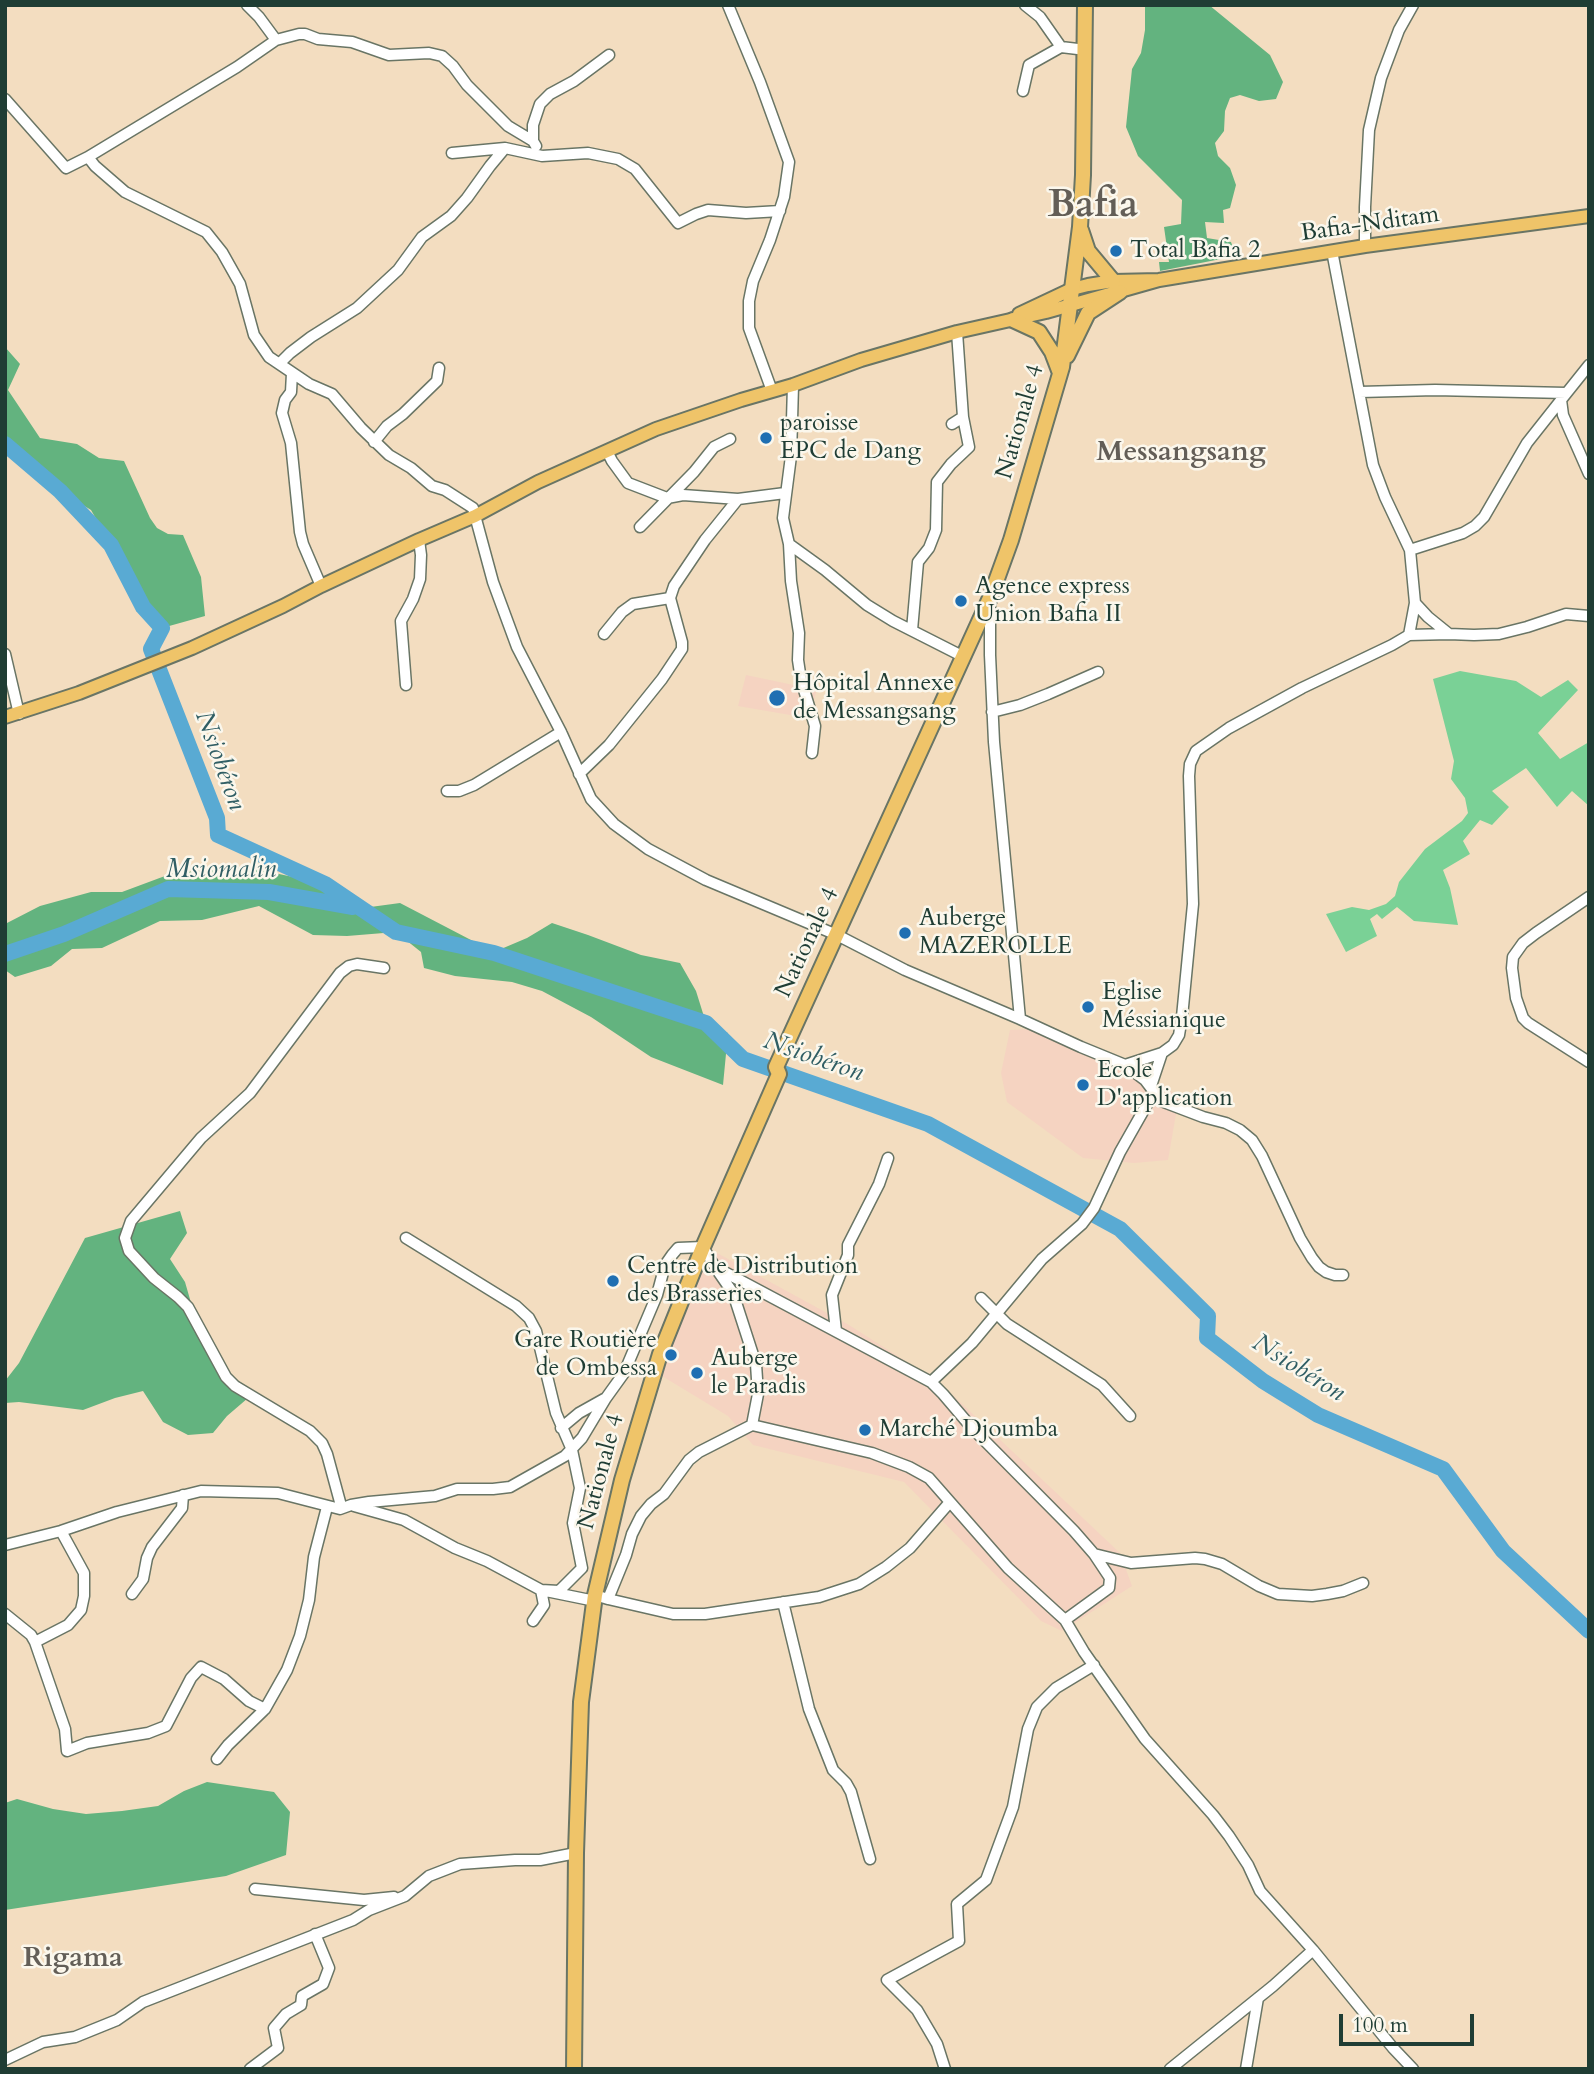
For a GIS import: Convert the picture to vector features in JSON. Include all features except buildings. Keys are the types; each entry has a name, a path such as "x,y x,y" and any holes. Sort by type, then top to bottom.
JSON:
{"highway":[{"name":"Nationale 4","path":"574,2069 576,1853 581,1702 622,1480 660,1354 703,1247 837,934 990,598 1011,540 1061,371 1080,227 1085,5"},
{"path":"1061,371 1088,313 1116,287 1088,251 1080,227"},
{"path":"1009,320 1040,332 1061,371"}],"main road":[{"name":"Bafia-Nditam","path":"1116,287 1365,246 1589,216"},
{"path":"1009,320 1072,289 1116,287"},
{"path":"5,717 79,693 192,648 475,516 538,482 656,429 862,360 957,332 1069,306 1116,287"}],"street":[{"path":"247,5 276,40"},
{"path":"1025,5 1040,17 1061,47"},
{"path":"1365,246 1364,207 1369,130 1381,78 1399,30 1413,5"},
{"path":"732,6 787,155 788,179 780,211 753,281 749,301 749,328 772,391"},
{"path":"5,99 63,166 68,167 237,67 276,40 305,34 318,39 352,42 390,55 429,53 442,56 508,126 533,141 542,156"},
{"path":"1023,91 1029,65 1061,47 1086,50"},
{"path":"533,141 533,125 540,104 550,94 575,80 609,55"},
{"path":"452,153 505,148 542,156 588,153 618,159 635,169 678,223 708,211 780,211"},
{"path":"279,364 311,337 357,309 398,270 422,237 451,216 467,198 505,148"},
{"path":"88,156 95,166 125,192 209,235 240,284 254,335 269,357 309,384 332,394 374,442 432,486 444,490 473,508 502,611 517,647 561,732 591,799 605,816 630,837 706,880 837,934 918,975 1125,1065 1146,1080 1161,1101 1234,1126 1252,1140 1262,1156 1300,1238 1319,1268 1335,1275 1343,1275"},
{"path":"1332,251 1373,465 1410,550 1415,603 1409,635"},
{"path":"912,630 918,562 929,548 936,530 937,482 969,447 963,417 957,332"},
{"path":"1410,550 1463,533 1484,517 1527,443 1589,365"},
{"path":"374,442 387,426 404,414 437,381 439,368"},
{"path":"291,392 292,373"},
{"path":"309,384 291,392 285,400 282,413 291,443 300,532 321,586"},
{"path":"793,385 791,456 785,494 784,527 789,544 791,581 799,633 801,680 815,726 812,753"},
{"path":"1360,392 1435,390 1563,396"},
{"path":"1563,396 1563,415 1589,474"},
{"path":"952,424 963,417"},
{"path":"640,527 694,472 714,447 730,439"},
{"path":"607,451 628,483 667,498 683,495 738,499 785,494"},
{"path":"579,774 609,745 662,679 682,649 670,598 674,586 705,540 738,499"},
{"path":"406,685 401,621 420,579 419,540"},
{"path":"789,544 867,605 964,657"},
{"path":"604,634 622,612 633,604 670,598"},
{"path":"990,598 992,712 1020,1019"},
{"path":"1415,603 1449,634"},
{"path":"1125,1065 1162,1053 1173,1045 1179,1035 1193,904 1189,776 1190,764 1196,751 1229,728 1302,688 1409,635 1499,634 1527,628 1566,614 1589,616"},
{"path":"5,654 19,714"},
{"path":"992,712 1020,705 1098,672"},
{"path":"447,791 459,791 474,785 561,732"},
{"path":"1589,897 1523,943 1513,957 1511,968 1516,998 1523,1018 1589,1062"},
{"path":"340,1509 322,1443 310,1432 235,1386 226,1377 188,1307 154,1278 129,1251 125,1238 131,1221 201,1138 250,1093 340,973 357,964 384,968"},
{"path":"931,1382 972,1343 1042,1259 1082,1224 1094,1208 1153,1089 1162,1053"},
{"path":"836,1331 832,1295 848,1255 848,1245 879,1184 888,1158"},
{"path":"406,1238 516,1306 529,1318 536,1331 556,1413 572,1450 580,1488 573,1523 582,1568 559,1591 541,1590"},
{"path":"5,1545 201,1490 278,1493 340,1509 351,1505 422,1499 457,1489 510,1487 572,1450 624,1373 657,1295 665,1265 678,1248 703,1247 733,1293 756,1364 758,1394 752,1425"},
{"path":"715,1267 931,1382 972,1428 1074,1531 1110,1578 1109,1588 1065,1620"},
{"path":"981,1298 1007,1324 1102,1385 1130,1416"},
{"path":"561,1428 579,1413 606,1398"},
{"path":"599,1599 626,1555 641,1516 664,1494 689,1460 699,1452 752,1425 872,1453 929,1478 1008,1568 1065,1620 1145,1739 1230,1836 1260,1891 1413,2069"},
{"path":"132,1594 143,1579 152,1547 182,1508 183,1495"},
{"path":"351,1505 404,1520 541,1590 673,1614 705,1614 819,1597 859,1584 910,1548 950,1502"},
{"path":"217,1759 265,1709 287,1670 300,1636 309,1600 314,1557 327,1507"},
{"path":"35,1642 68,1625 81,1610 84,1573 61,1531"},
{"path":"1094,1554 1130,1563 1205,1559 1222,1564 1259,1587 1278,1594 1312,1596 1343,1591 1363,1583"},
{"path":"533,1621 544,1605 541,1590"},
{"path":"783,1602 809,1709 833,1770 852,1792 870,1859"},
{"path":"5,1614 31,1634 35,1642 65,1729 67,1751 87,1743 148,1733 166,1726 191,1678 201,1667 265,1709"},
{"path":"945,2069 937,2044 916,2011 887,1980 959,1941 957,1904 986,1880 1013,1807 1028,1729 1037,1707 1056,1688 1094,1665"},
{"path":"5,2060 43,2042 75,2037 117,2020 143,2002 353,1920 369,1910 405,1896 429,1876 460,1864 540,1860 576,1853"},
{"path":"255,1889 364,1900 405,1896"},
{"path":"250,2069 278,2048 274,2028 286,2014 301,2005 302,1996 323,1983 329,1968 315,1934"},
{"path":"1170,2069 1313,1950"},
{"path":"1246,2069 1258,1998"}],"shaded area":[{"name":"Hôpital Annexe de Messangsang","path":"746,675 817,690 808,718 738,706"},
{"name":"Ecole D'application","path":"1030,1029 1145,1074 1179,1097 1168,1160 1134,1163 1083,1158 1007,1102 1001,1073 1010,1030"},
{"name":"Marché Djoumba","path":"706,1247 849,1325 940,1383 1120,1553 1132,1586 1062,1631 1041,1621 904,1482 753,1445 728,1416 657,1373"}],"green space":[{"path":"1145,5 1209,5 1270,55 1283,82 1276,99 1259,101 1240,95 1230,98 1225,111 1224,131 1215,143 1218,156 1230,168 1236,185 1230,208 1223,210 1224,223 1205,222 1207,238 1231,242 1236,256 1160,271 1159,262 1169,262 1164,227 1181,224 1182,200 1138,156 1126,127 1132,69 1141,53 1145,30"},
{"path":"5,347 20,364 8,390 40,438 77,444 99,458 124,461 157,528 168,534 183,535 201,577 205,616 162,628 143,607 91,510 60,491 5,445"},
{"path":"1460,671 1516,681 1541,697 1568,680 1578,690 1538,733 1560,759 1589,742 1589,806 1572,791 1557,807 1526,768 1492,791 1509,807 1492,825 1480,820 1463,841 1470,854 1443,870 1458,925 1414,921 1397,907 1382,919 1377,914 1370,919 1377,936 1346,952 1326,914 1352,907 1369,910 1386,904 1395,896 1399,882 1425,849 1462,821 1468,813 1465,798 1451,779 1454,761 1433,679"},
{"path":"247,867 325,884 363,908 400,903 494,952 527,938 552,923 641,955 680,963 696,991 706,1023 728,1033 723,1085 651,1057 591,1017 542,991 512,982 455,976 424,968 421,952 396,932 347,936 313,935 259,906 202,920 160,921 102,948 72,949 51,966 15,977 5,970 5,926 40,906 91,892 122,892 173,873"},
{"path":"180,1211 187,1233 170,1259 185,1282 200,1334 234,1378 255,1392 227,1416 213,1433 188,1435 163,1422 143,1391 83,1410 19,1402 5,1403 5,1381 19,1363 85,1238"},
{"path":"207,1782 274,1792 290,1812 286,1855 226,1876 5,1910 5,1803 17,1799 53,1809 86,1814 122,1811 158,1806"}],"waterway":[{"name":"Nsiobéron","path":"5,444 60,491 111,545 143,607 162,628 151,649 217,818 218,835 325,884 396,932 494,953 706,1023 743,1059 928,1124 1120,1229 1208,1316 1207,1338 1263,1381 1318,1415 1443,1469 1503,1551 1589,1631"},
{"name":"Msiomalin","path":"5,954 64,934 168,889 269,892 353,907"}],"place":[{"name":"Total Bafia 2","path":"1116,251"},
{"name":"paroisse EPC de Dang","path":"766,438"},
{"name":"Agence express Union Bafia II","path":"961,601"},
{"name":"Hôpital Annexe de Messangsang","path":"777,698"},
{"name":"Auberge MAZEROLLE","path":"905,933"},
{"name":"Eglise Méssianique","path":"1088,1007"},
{"name":"Ecole D'application","path":"1083,1085"},
{"name":"Centre de Distribution des Brasseries","path":"613,1281"},
{"name":"Gare Routière de Ombessa","path":"671,1355"},
{"name":"Auberge le Paradis","path":"697,1373"},
{"name":"Marché Djoumba","path":"865,1430"}],"district":[{"name":"Bafia","path":"1093,207"},
{"name":"Messangsang","path":"1181,454"},
{"name":"Rigama","path":"73,1960"}]}
